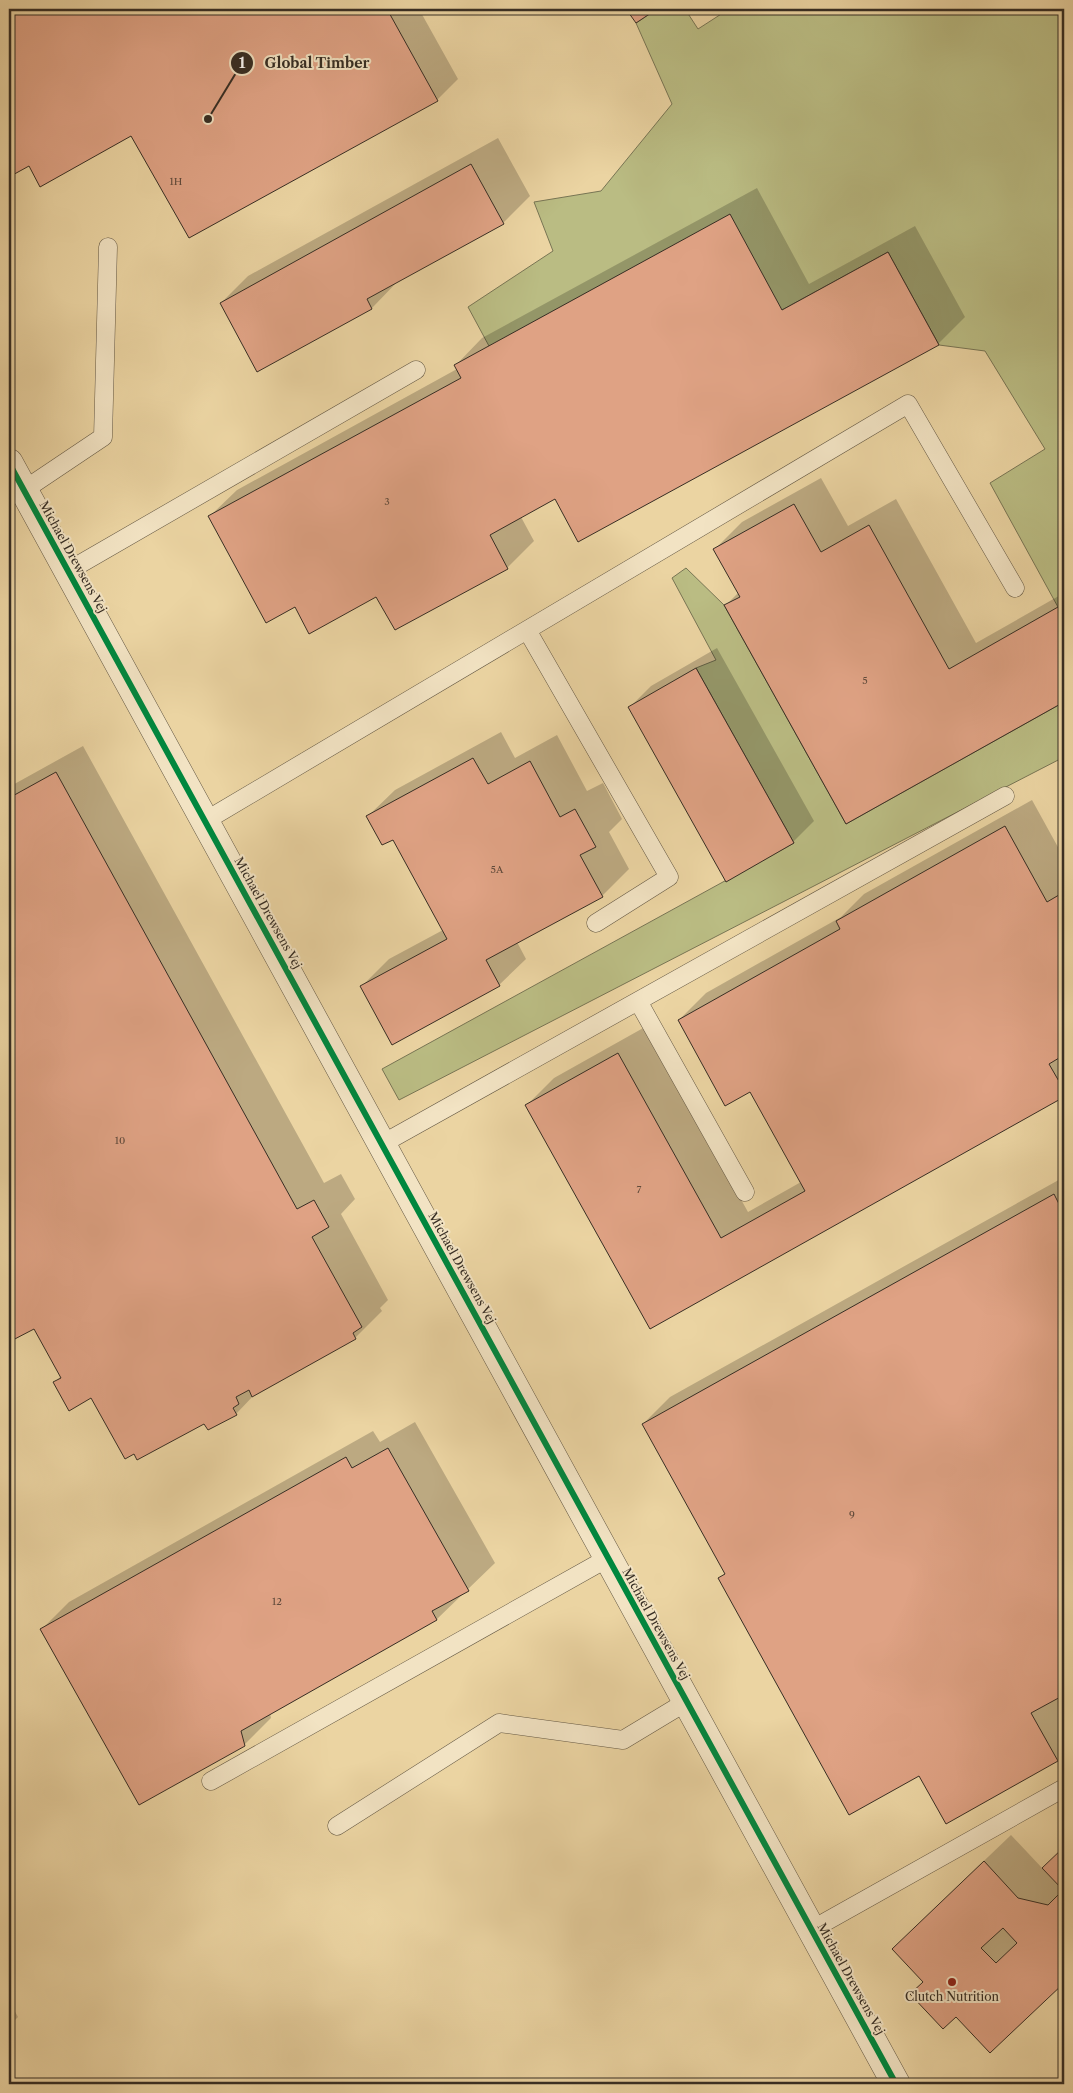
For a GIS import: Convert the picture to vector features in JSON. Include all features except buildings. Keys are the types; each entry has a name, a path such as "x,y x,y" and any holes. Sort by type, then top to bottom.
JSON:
{"street":[{"name":"Michael Drewsens Vej","path":"9,463 896,2084"}],"lane":[{"path":"24,490 103,437 108,247"},
{"path":"68,571 416,370"},
{"path":"205,821 908,404 1015,588"},
{"path":"527,630 669,877 596,923"},
{"path":"382,1144 1005,796"},
{"path":"638,1001 745,1192"},
{"path":"211,1781 608,1558"},
{"path":"337,1826 499,1723 624,1740 686,1702"},
{"path":"811,1930 1064,1788"}],"green space":[{"path":"657,9 685,9 698,29 729,9 1064,9 1064,618 990,483 1045,449 985,351 939,345 888,252 782,310 489,346 468,307 553,251 534,202 601,191 672,104 636,23"},
{"path":"686,568 724,605 846,824 1064,702 1064,757 399,1100 382,1069 794,843 696,668 716,660 672,578"}],"cycle path":[{"path":"9,463 896,2084"}],"place":[{"name":"Global Timber","path":"208,119"},
{"name":"Clutch Nutrition","path":"952,1982"}]}
